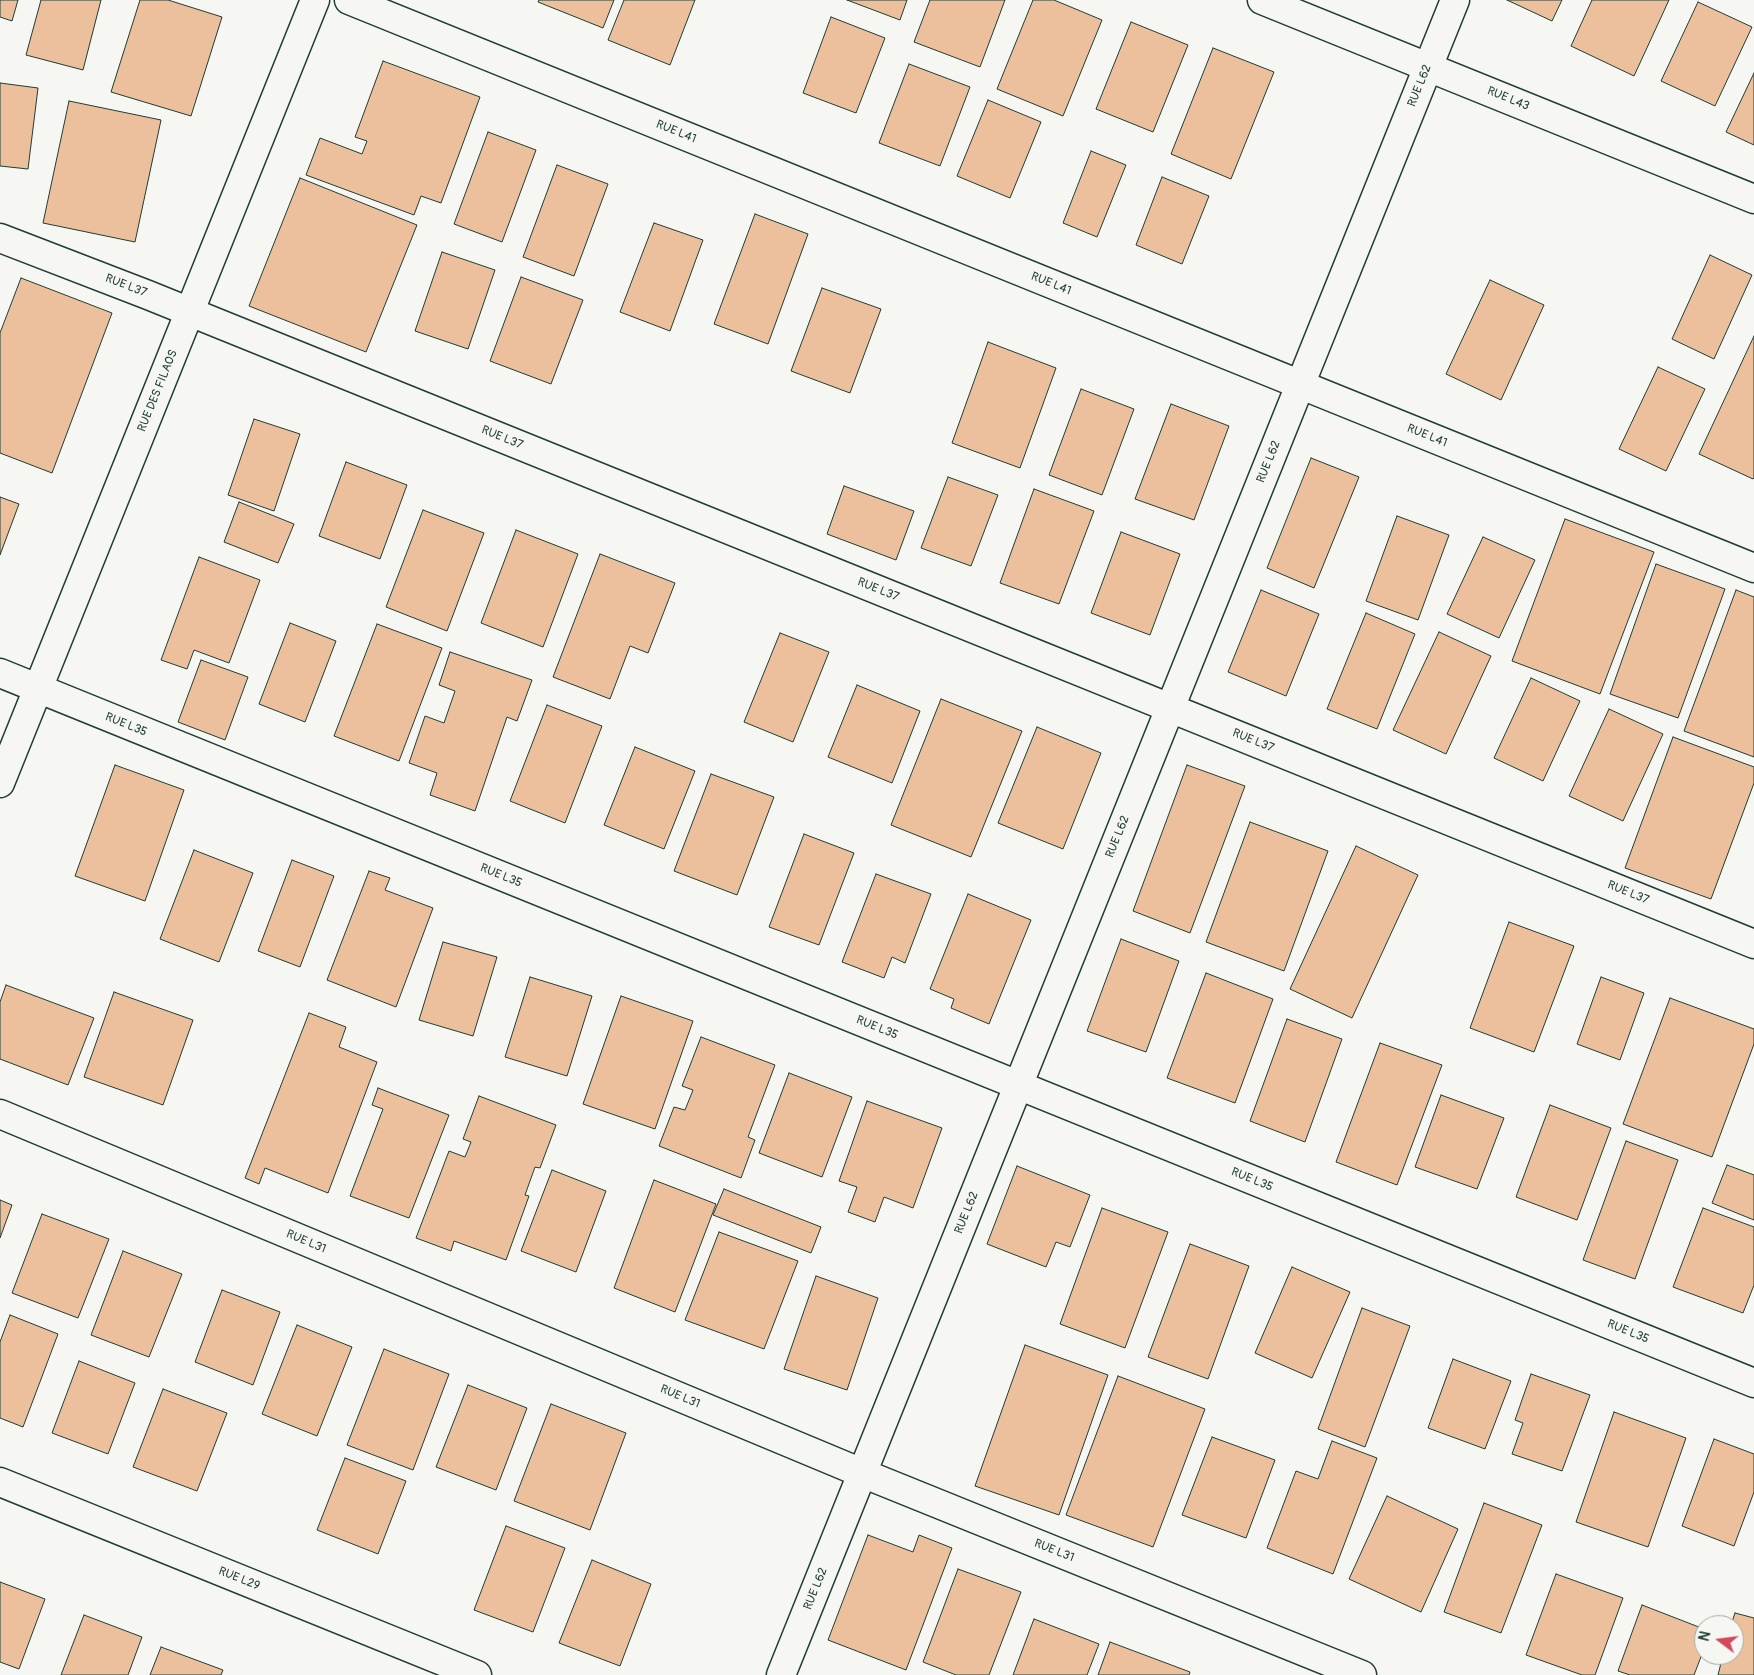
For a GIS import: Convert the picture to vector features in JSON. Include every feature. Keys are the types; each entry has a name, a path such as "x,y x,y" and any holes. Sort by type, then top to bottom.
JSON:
{"street":[{"name":"RUE DES FILAOS","path":"0,783 315,0"},
{"name":"RUE L41","path":"349,0 1754,568"},
{"name":"RUE L43","path":"1262,0 1754,199"},
{"name":"RUE L62","path":"781,1675 1455,0"},
{"name":"RUE L37","path":"0,238 190,312 1754,944"},
{"name":"RUE L35","path":"0,673 1754,1383"},
{"name":"RUE L31","path":"0,1114 862,1473 1362,1675"},
{"name":"RUE L29","path":"0,1482 477,1675"}],"building":[{"path":"0,0 18,0 12,21 0,17"},
{"path":"41,0 101,0 83,70 26,55"},
{"path":"140,0 168,0 222,17 191,116 111,92"},
{"path":"539,0 614,0 603,28 538,2"},
{"path":"624,0 695,0 670,65 608,40"},
{"path":"847,0 907,0 900,20"},
{"path":"930,0 1005,0 980,67 914,42"},
{"path":"1033,0 1054,0 1102,20 1063,116 997,89"},
{"path":"1507,0 1562,0 1552,21"},
{"path":"1592,0 1669,0 1634,76 1571,46"},
{"path":"1698,2 1752,27 1715,106 1661,81"},
{"path":"831,17 885,38 856,113 803,93"},
{"path":"1131,22 1188,45 1153,132 1096,109"},
{"path":"1213,48 1274,72 1231,179 1171,154"},
{"path":"383,61 480,97 441,203 421,196 414,215 306,175 320,138 362,154 367,141 355,137"},
{"path":"909,64 970,87 940,166 879,143"},
{"path":"1754,73 1754,145 1726,132"},
{"path":"0,83 38,88 28,169 0,166"},
{"path":"988,100 1041,122 1010,198 957,176"},
{"path":"69,101 161,120 135,242 43,223"},
{"path":"488,132 536,150 502,242 454,224"},
{"path":"1091,151 1126,165 1097,237 1063,223"},
{"path":"557,165 608,184 574,276 523,257"},
{"path":"1162,177 1209,196 1182,264 1136,245"},
{"path":"300,178 417,225 366,352 249,306"},
{"path":"755,214 808,234 768,344 714,324"},
{"path":"654,223 703,240 670,331 620,312"},
{"path":"442,252 495,270 468,349 415,331"},
{"path":"1710,255 1752,275 1714,359 1672,339"},
{"path":"521,277 583,300 551,384 490,361"},
{"path":"21,278 112,313 52,473 0,453 0,333"},
{"path":"1490,280 1544,305 1501,400 1446,374"},
{"path":"822,288 881,309 850,393 791,371"},
{"path":"1754,336 1754,478 1753,479 1699,454"},
{"path":"988,342 1056,368 1020,468 952,443"},
{"path":"1658,367 1705,389 1666,471 1619,449"},
{"path":"1081,389 1134,409 1102,495 1049,475"},
{"path":"1171,404 1229,426 1194,520 1135,499"},
{"path":"254,419 300,434 274,511 228,495"},
{"path":"1311,458 1359,477 1314,588 1267,568"},
{"path":"346,462 407,485 380,559 319,536"},
{"path":"948,477 998,495 971,566 921,548"},
{"path":"844,486 914,511 896,560 827,534"},
{"path":"1034,489 1094,511 1059,604 1000,583"},
{"path":"0,497 19,504 0,555"},
{"path":"239,502 294,524 278,563 224,542"},
{"path":"423,510 484,533 447,631 386,607"},
{"path":"1397,516 1449,535 1418,620 1366,601"},
{"path":"1565,519 1654,552 1600,694 1512,661"},
{"path":"516,530 578,554 543,647 481,623"},
{"path":"1121,532 1180,554 1150,635 1091,613"},
{"path":"1483,537 1535,560 1499,638 1447,614"},
{"path":"600,554 675,583 648,653 630,646 610,699 553,677"},
{"path":"199,557 260,580 229,663 194,650 187,669 161,660"},
{"path":"1656,564 1725,589 1678,718 1610,694"},
{"path":"1261,590 1319,614 1286,696 1228,672"},
{"path":"1736,590 1754,597 1754,757 1684,731"},
{"path":"1366,613 1415,634 1377,729 1327,709"},
{"path":"290,623 336,641 305,722 259,704"},
{"path":"377,624 442,648 399,761 334,736"},
{"path":"1439,632 1491,656 1446,754 1393,730"},
{"path":"780,633 829,652 793,742 744,722"},
{"path":"450,652 532,680 517,721 507,717 475,811 430,795 437,773 409,763 425,716 444,723 455,691 439,685"},
{"path":"201,660 248,677 225,740 178,722"},
{"path":"1531,678 1580,701 1543,781 1494,758"},
{"path":"857,685 920,711 892,783 828,757"},
{"path":"941,699 1022,731 971,857 891,825"},
{"path":"547,705 602,726 565,823 510,801"},
{"path":"1609,709 1663,734 1623,821 1569,796"},
{"path":"1037,727 1101,753 1063,849 998,823"},
{"path":"1673,737 1754,767 1754,783 1711,899 1625,868"},
{"path":"635,747 695,771 664,849 604,825"},
{"path":"115,765 184,790 145,901 75,876"},
{"path":"1187,765 1245,786 1190,933 1133,911"},
{"path":"711,774 774,797 737,895 674,871"},
{"path":"1250,822 1328,851 1284,971 1206,942"},
{"path":"804,834 854,853 819,945 769,927"},
{"path":"1356,846 1418,875 1352,1018 1290,989"},
{"path":"194,850 253,873 219,962 160,939"},
{"path":"292,860 334,876 300,967 258,951"},
{"path":"369,871 390,878 385,890 433,908 396,1007 327,980"},
{"path":"876,874 931,894 905,963 892,957 884,978 842,962"},
{"path":"968,894 1031,920 989,1024 951,1008 954,999 930,989"},
{"path":"1509,922 1574,946 1534,1052 1470,1028"},
{"path":"1121,939 1179,961 1146,1052 1087,1031"},
{"path":"443,942 497,957 473,1036 419,1020"},
{"path":"1206,973 1273,999 1235,1103 1167,1078"},
{"path":"530,977 592,996 567,1076 505,1057"},
{"path":"1601,977 1644,993 1620,1060 1577,1044"},
{"path":"6,985 94,1018 68,1085 0,1059 0,1002"},
{"path":"114,992 193,1020 163,1105 84,1077"},
{"path":"621,996 693,1021 655,1129 583,1104"},
{"path":"1670,998 1754,1029 1754,1044 1712,1157 1623,1124"},
{"path":"309,1013 346,1027 339,1047 377,1062 328,1193 265,1168 259,1184 245,1178"},
{"path":"1287,1019 1342,1039 1305,1142 1250,1121"},
{"path":"701,1037 775,1065 748,1137 755,1140 741,1178 659,1146 674,1107 685,1110 693,1090 682,1086"},
{"path":"1380,1043 1442,1065 1397,1185 1336,1162"},
{"path":"789,1073 852,1097 822,1177 759,1153"},
{"path":"378,1088 449,1115 409,1218 350,1196 383,1109 372,1105"},
{"path":"1441,1095 1504,1118 1477,1189 1415,1167"},
{"path":"479,1096 556,1125 540,1168 535,1167 525,1195 529,1196 506,1260 454,1241 451,1251 416,1238 449,1151 465,1157 471,1142 463,1139"},
{"path":"867,1101 942,1128 913,1208 884,1197 875,1222 848,1212 857,1187 839,1181"},
{"path":"1550,1105 1611,1128 1577,1220 1516,1197"},
{"path":"1626,1141 1678,1160 1635,1279 1583,1260"},
{"path":"1727,1165 1754,1175 1754,1220 1712,1203"},
{"path":"1017,1166 1090,1195 1070,1247 1056,1242 1046,1267 987,1244"},
{"path":"552,1170 606,1191 576,1272 521,1251"},
{"path":"654,1180 716,1204 675,1312 614,1288"},
{"path":"724,1189 821,1227 811,1253 713,1215"},
{"path":"0,1200 12,1205 0,1238"},
{"path":"1102,1208 1168,1232 1125,1348 1060,1324"},
{"path":"1703,1208 1754,1227 1754,1285 1743,1313 1673,1287"},
{"path":"42,1214 109,1239 78,1318 12,1293"},
{"path":"719,1232 798,1261 764,1349 685,1320"},
{"path":"1190,1244 1249,1266 1208,1379 1148,1357"},
{"path":"123,1251 182,1274 149,1357 91,1335"},
{"path":"1292,1267 1350,1292 1312,1378 1255,1353"},
{"path":"816,1276 878,1298 847,1390 784,1369"},
{"path":"222,1290 280,1312 253,1385 195,1362"},
{"path":"1362,1308 1410,1326 1365,1447 1318,1429"},
{"path":"10,1315 58,1334 23,1427 0,1418 0,1342"},
{"path":"297,1325 352,1347 317,1436 262,1414"},
{"path":"1025,1345 1108,1375 1059,1515 975,1486"},
{"path":"384,1349 449,1374 413,1470 347,1445"},
{"path":"1453,1359 1511,1381 1485,1449 1428,1428"},
{"path":"79,1361 135,1383 108,1454 52,1433"},
{"path":"1531,1374 1590,1395 1562,1471 1512,1454 1523,1423 1515,1420"},
{"path":"1118,1376 1205,1409 1153,1547 1066,1515"},
{"path":"468,1385 527,1408 496,1490 436,1467"},
{"path":"163,1389 227,1413 197,1491 133,1467"},
{"path":"551,1404 626,1433 590,1530 514,1501"},
{"path":"1614,1412 1686,1438 1648,1547 1576,1522"},
{"path":"1212,1437 1275,1460 1246,1538 1182,1515"},
{"path":"1714,1439 1754,1454 1754,1492 1734,1546 1682,1526"},
{"path":"1332,1441 1377,1458 1333,1574 1267,1548 1296,1471 1318,1479"},
{"path":"345,1458 406,1481 378,1554 317,1530"},
{"path":"1387,1496 1458,1529 1421,1612 1349,1579"},
{"path":"1484,1503 1542,1525 1501,1633 1444,1612"},
{"path":"506,1526 565,1548 533,1632 474,1610"},
{"path":"868,1535 913,1552 919,1535 952,1548 906,1670 828,1640"},
{"path":"592,1560 651,1584 620,1666 559,1643"},
{"path":"958,1569 1021,1592 989,1675 956,1675 923,1662"},
{"path":"1556,1574 1623,1598 1595,1675 1582,1675 1526,1655"},
{"path":"0,1582 45,1599 19,1669 0,1662"},
{"path":"1642,1605 1694,1625 1694,1665 1698,1665 1694,1675 1630,1675 1618,1671"},
{"path":"84,1615 142,1637 128,1675 61,1675"},
{"path":"1744,1615 1754,1618 1754,1675 1718,1675 1720,1665 1744,1665"},
{"path":"1034,1619 1099,1644 1087,1675 1013,1675"},
{"path":"1110,1642 1190,1672 1189,1675 1098,1675"},
{"path":"161,1647 223,1670 221,1675 150,1675"}]}
